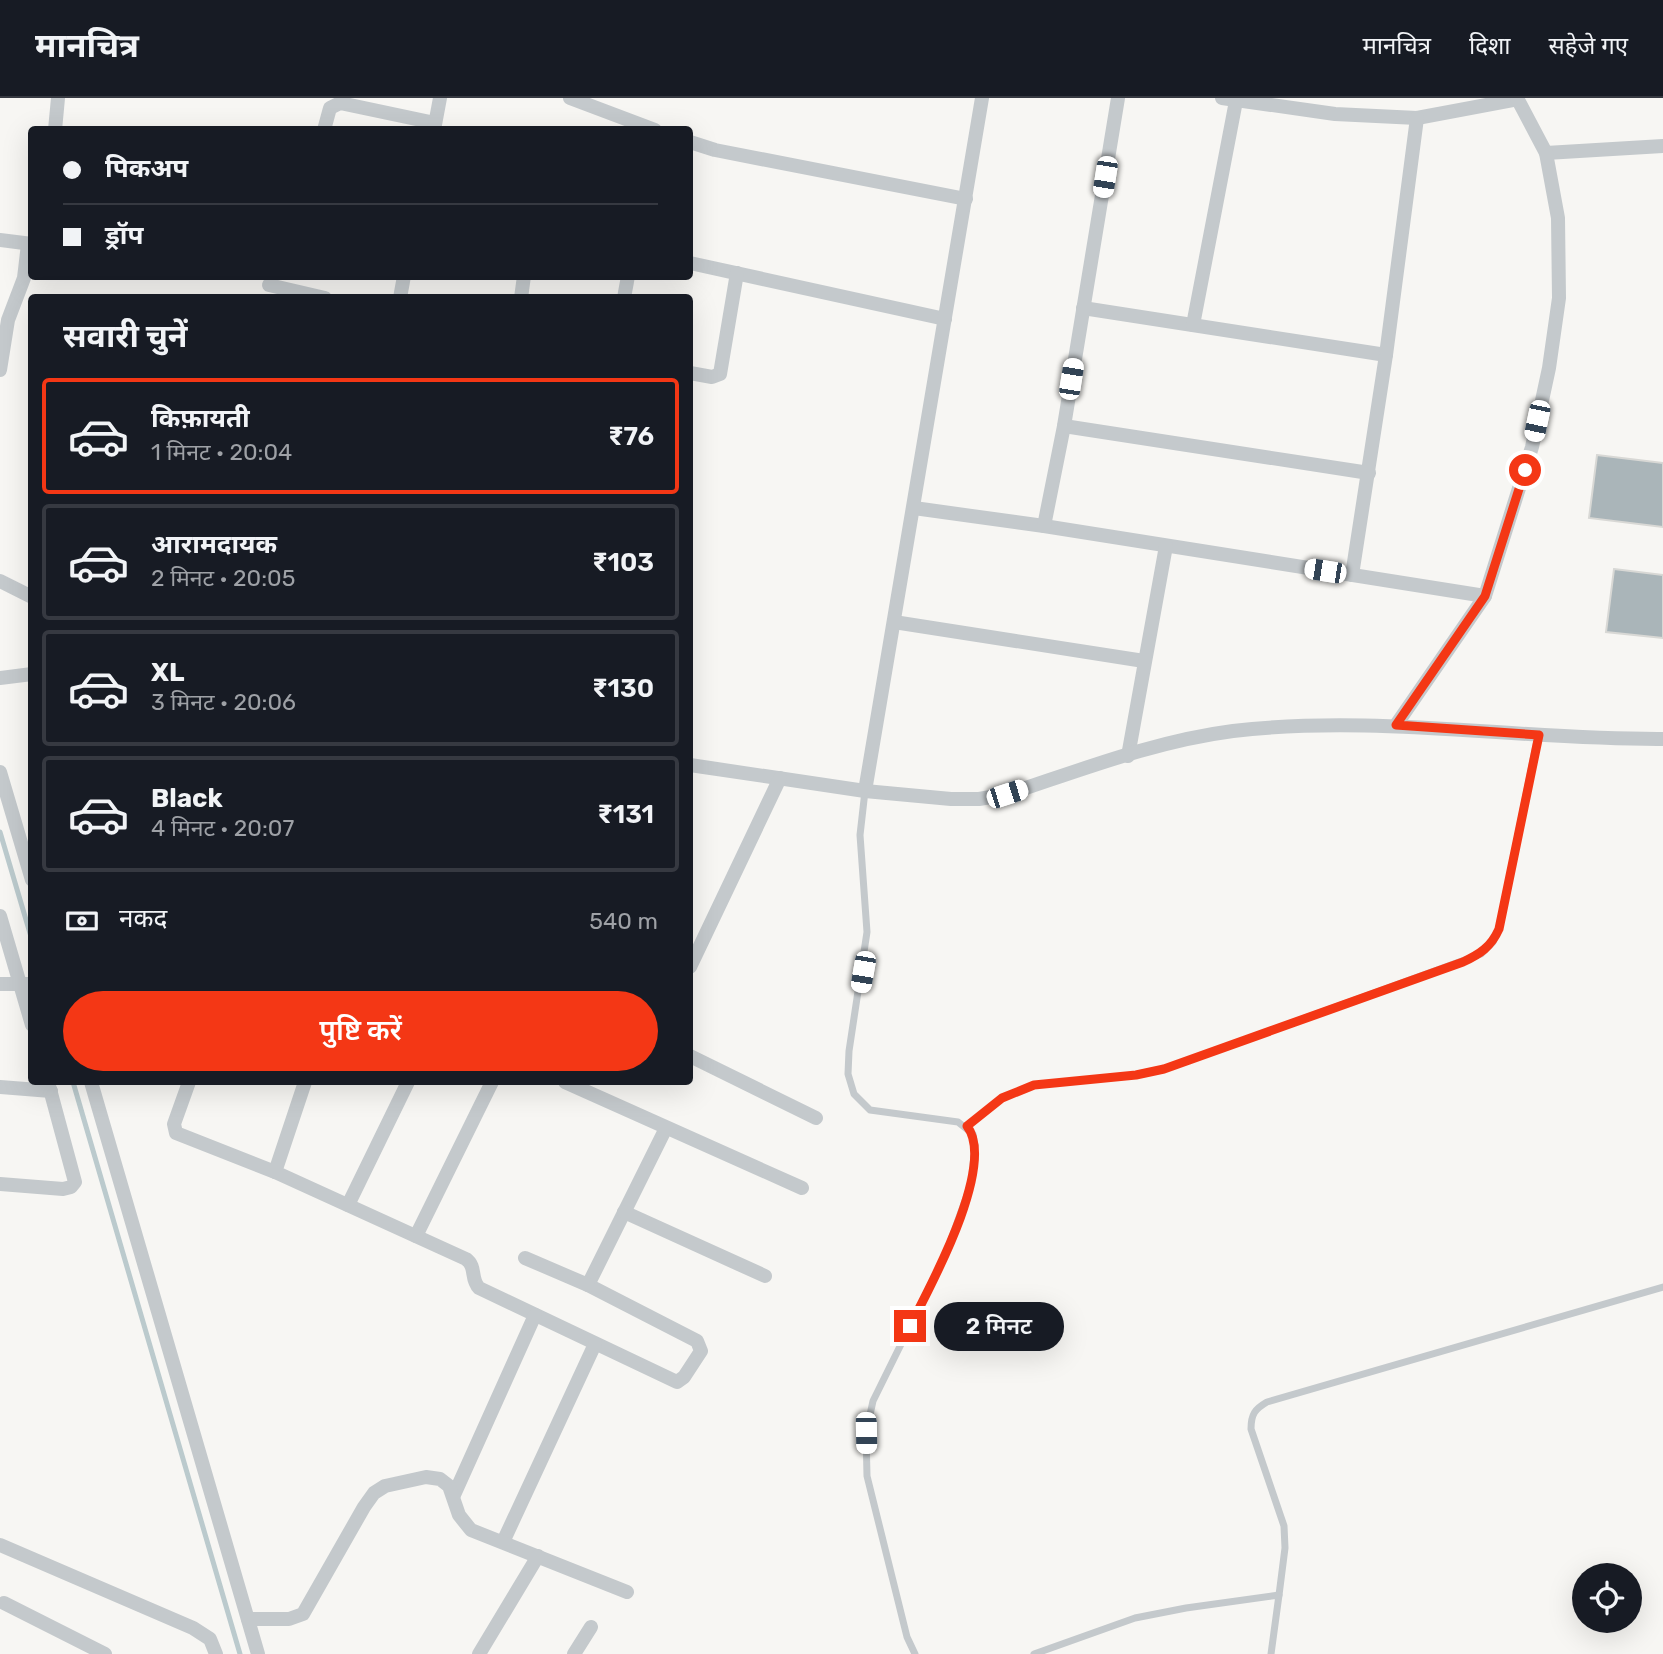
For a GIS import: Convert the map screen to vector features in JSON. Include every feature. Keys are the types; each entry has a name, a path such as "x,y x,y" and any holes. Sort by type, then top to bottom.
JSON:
{"street":[{"path":"55,126 58,98"},
{"path":"325,126 330,108 340,103 435,126 440,98"},
{"path":"570,98 644,126"},
{"path":"866,790 982,98"},
{"path":"1044,526 1064,426 1118,98"},
{"path":"1193,325 1229,99 1335,114 1417,118 1517,99 1546,153 1558,218 1559,298 1532,447 1485,596 1396,725"},
{"path":"1352,575 1387,355 1417,118"},
{"path":"693,143 966,199"},
{"path":"1546,153 1663,146"},
{"path":"0,240 28,244"},
{"path":"0,370 8,320 24,278 28,255"},
{"path":"693,264 945,319"},
{"path":"693,374 712,377 720,374 737,273"},
{"path":"270,285 296,284 317,294"},
{"path":"1083,308 1387,355"},
{"path":"1064,426 1369,473"},
{"path":"914,508 1485,596"},
{"path":"1128,756 1166,546"},
{"path":"0,582 28,595"},
{"path":"894,622 1144,661"},
{"path":"0,678 28,674"},
{"path":"693,765 866,790 979,799 1007,794 1172,742 1232,731 1305,725 1396,725 1539,735 1663,739"},
{"path":"0,772 28,866"},
{"path":"693,961 780,778"},
{"path":"0,916 26,985 0,984"},
{"path":"693,1057 816,1118"},
{"path":"92,1085 258,1654"},
{"path":"188,1085 174,1124 176,1133 275,1172 466,1259 472,1264 474,1282 479,1288 677,1381 684,1377 701,1351 697,1340 588,1285 525,1258"},
{"path":"275,1172 304,1085"},
{"path":"348,1205 407,1085"},
{"path":"416,1236 491,1085"},
{"path":"572,1085 802,1188"},
{"path":"0,1087 49,1086 75,1182 71,1187 63,1189 0,1184"},
{"path":"588,1285 666,1128"},
{"path":"625,1212 765,1276"},
{"path":"454,1495 535,1315"},
{"path":"503,1542 595,1344"},
{"path":"248,1619 289,1619 303,1614 374,1493 384,1486 426,1477 440,1479 449,1486 463,1523 627,1592"},
{"path":"0,1545 193,1628 210,1639 216,1654"},
{"path":"479,1654 538,1556"},
{"path":"4,1603 105,1654"},
{"path":"574,1654 591,1627"}],"lane":[{"path":"967,1126 1017,1090 1034,1085 1136,1075 1164,1069 1481,954 1493,942 1499,929 1539,735"},
{"path":"866,790 860,835 867,932 848,1074 854,1094 870,1110 958,1122 967,1126 975,1146 971,1184 947,1251 873,1401 866,1433 867,1476 906,1637 915,1654"},
{"path":"1271,1654 1285,1548 1284,1526 1251,1429 1251,1418 1255,1409 1267,1402 1663,1287"},
{"path":"1034,1654 1135,1618 1279,1595"}],"building":[{"path":"1597,455 1663,463 1663,527 1589,518"},
{"path":"1614,569 1663,575 1663,638 1606,632"}],"waterway":[{"path":"0,832 28,926"},
{"path":"74,1085 240,1654"}],"route":[{"path":"910,1326 947,1251 971,1184 975,1146 973,1134 967,1126 1002,1098 1034,1085 1136,1075 1193,1060 1463,962 1481,954 1493,942 1499,929 1539,735 1396,725 1485,596 1525,470"}]}
